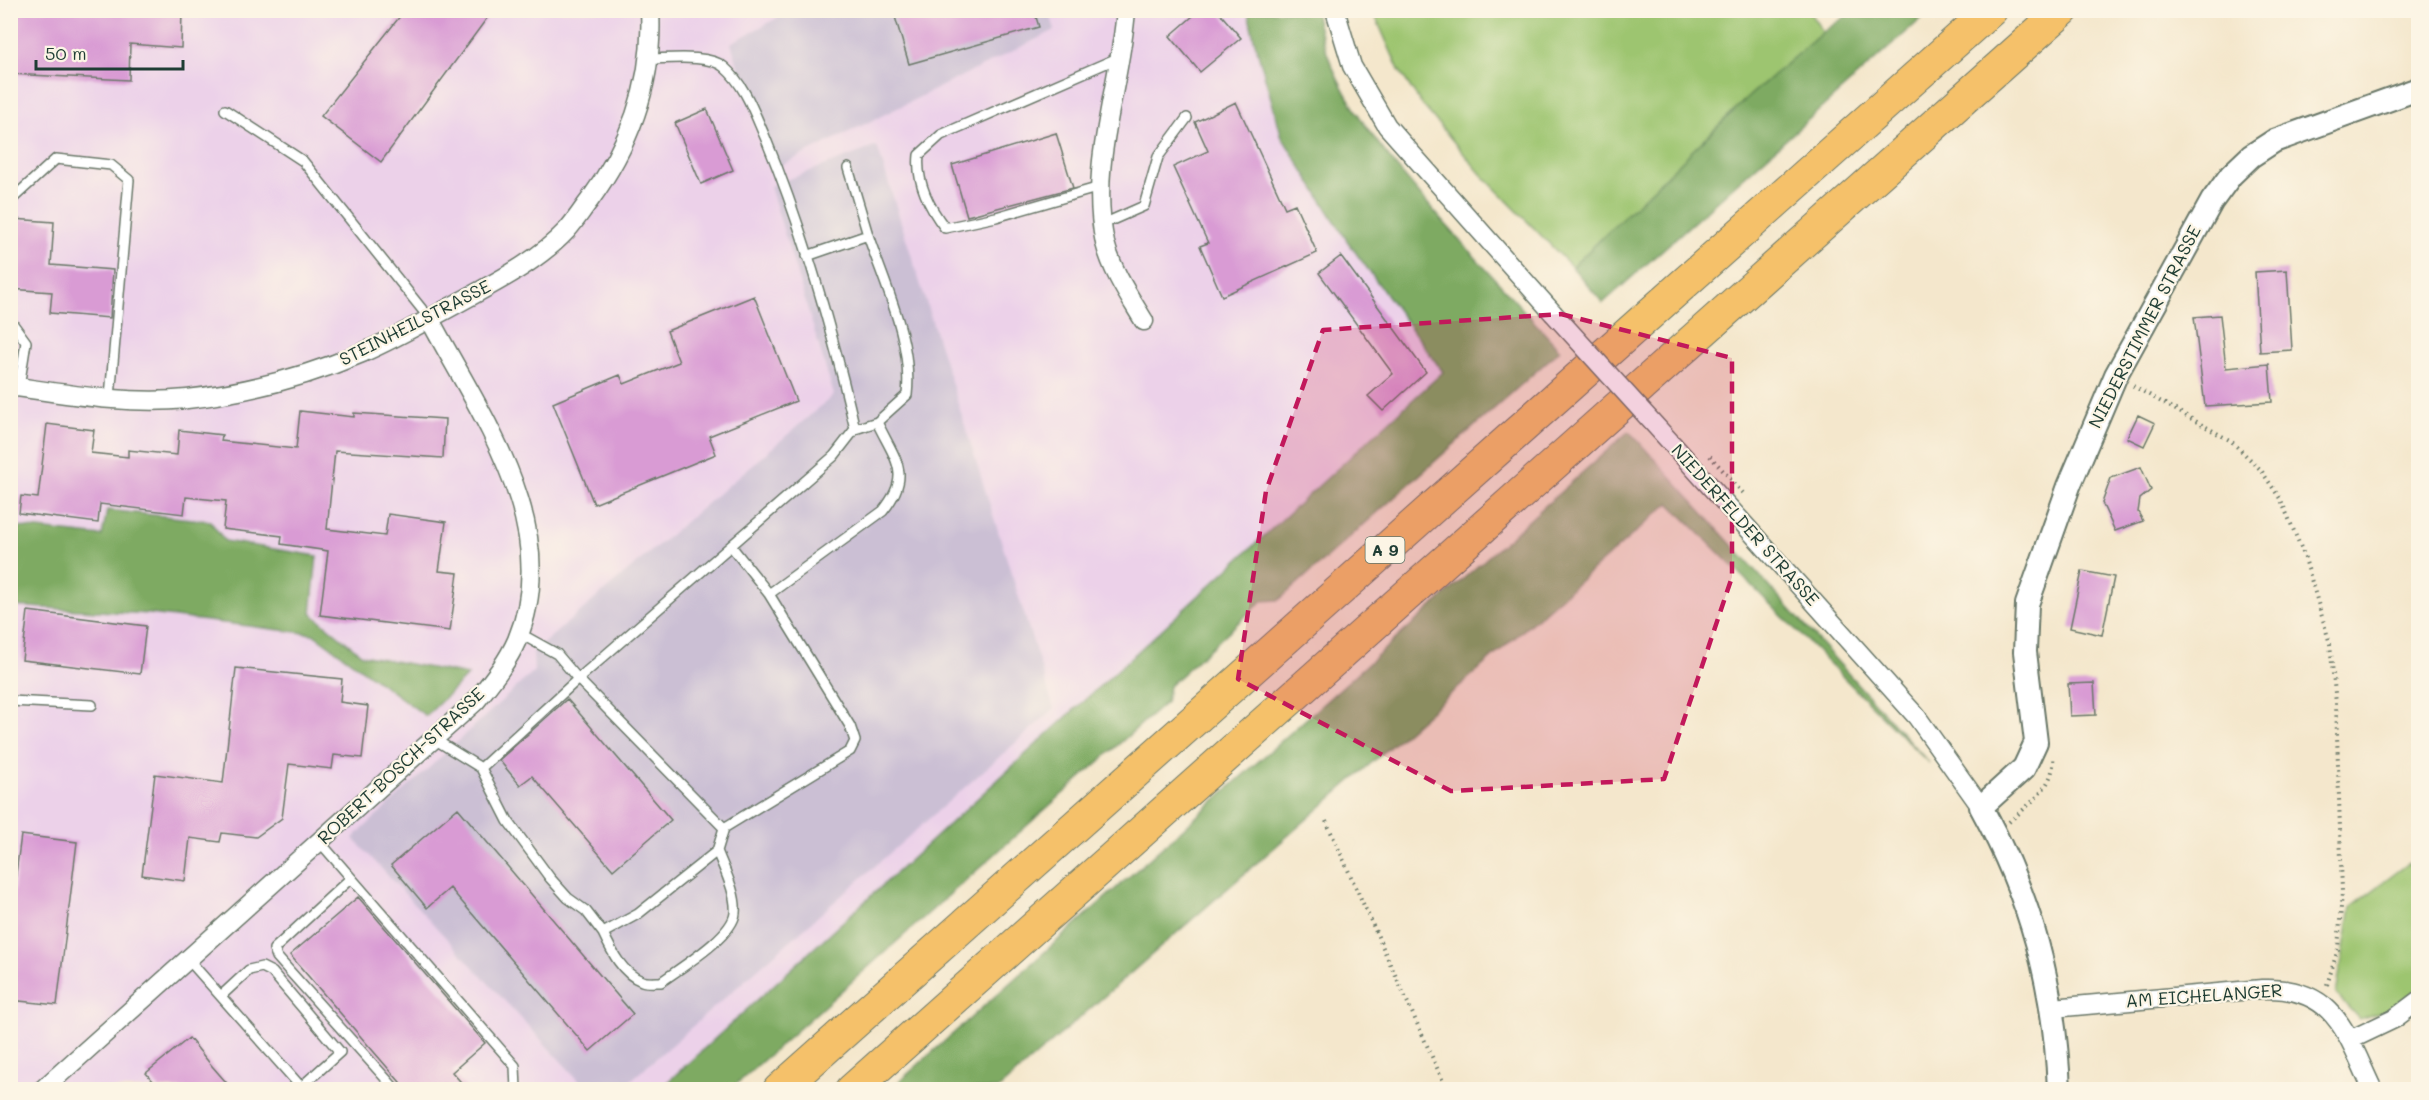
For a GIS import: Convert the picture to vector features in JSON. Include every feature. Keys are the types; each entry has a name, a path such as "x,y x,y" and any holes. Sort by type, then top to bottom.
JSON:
{"highway":[{"name":"A 9","path":"779,1089 1991,10"},
{"name":"A 9","path":"852,1089 2063,10"}],"street":[{"name":"STEINHEILSTRASSE","path":"15,386 110,397 184,399 244,391 298,376 362,353 504,278 538,255 568,229 602,183 623,145 640,105 648,59 650,10"},
{"path":"1126,10 1120,57 1103,141 1100,187 1106,244 1116,274 1144,321"},
{"name":"NIEDERFELDER STRASSE","path":"1335,10 1353,66 1387,126 1917,717 1981,807 2019,885 2053,1008 2059,1089"},
{"name":"NIEDERSTIMMER STRASSE","path":"1981,807 2024,768 2033,749 2035,724 2025,652 2027,604 2073,475 2116,375 2212,201 2231,175 2251,156 2274,141 2418,89"},
{"name":"ROBERT-BOSCH-STRASSE","path":"42,1089 476,701 498,674 519,633 527,607 531,571 529,533 519,495 504,459 429,318"},
{"name":"AM EICHELANGER","path":"2053,1008 2281,988 2310,996 2322,1003 2337,1018 2373,1089"},
{"path":"2350,1040 2394,1019 2418,1001"}],"lane":[{"path":"1100,187 996,217 945,228 927,199 918,169 919,155 941,135 1120,57"},
{"path":"648,59 694,58 722,65 742,87 782,179 837,351 855,429"},
{"path":"225,110 303,161 429,318"},
{"path":"1103,224 1144,206 1158,157 1187,118"},
{"path":"10,201 56,159 111,165 129,180 110,397"},
{"path":"481,768 578,679 834,456 855,429 878,422 907,395 909,373 900,332 867,235 848,168"},
{"path":"807,256 867,235"},
{"path":"10,320 26,342 15,386"},
{"path":"769,594 883,511 897,494 901,472 878,422"},
{"path":"603,933 638,914 717,851 724,828 850,751 855,741 850,726 769,594 731,546"},
{"path":"519,633 557,654 578,679 724,828"},
{"path":"10,701 92,705"},
{"path":"434,739 481,768 508,821 550,878 568,898 586,911 603,933 623,967 642,981 661,982 726,933 733,922 736,912 734,900 717,851"},
{"path":"319,841 515,1066 516,1089"},
{"path":"351,878 274,949 277,957 396,1089"},
{"path":"188,958 301,1088 340,1052 272,972 262,967 249,970 222,995"}],"path":[{"path":"2116,375 2231,441 2261,470 2281,500 2304,555 2330,644 2336,703 2342,892 2338,949 2322,1003"},
{"path":"2010,822 2049,784 2053,774 2052,752"},
{"path":"1326,821 1447,1089"}],"highlighted area":[{"path":"1561,314 1732,358 1732,577 1664,779 1451,791 1238,679 1266,491 1323,330"}],"shaded area":[{"path":"792,10 1049,11 1055,30 770,171 731,43"},
{"path":"11,11 1248,11 1282,137 1348,242 1443,371 660,1089 11,1089 10,606 150,614 313,634 426,716 468,675 362,655 311,613 317,556 225,541 107,510 102,536 11,526"},
{"path":"877,146 1054,709 621,1089 587,1089 353,838 534,671 533,652 834,395 770,186"}],"green space":[{"path":"1808,10 1823,32 1747,98 1572,267 1481,174 1420,102 1399,70 1373,11"},
{"path":"1855,10 1930,11 1603,303 1572,267 1747,98 1823,32"},
{"path":"1248,11 1315,11 1333,68 1361,119 1378,143 1435,212 1560,350 1279,600 1262,601 1169,686 1166,702 731,1089 660,1089 1443,372 1348,242 1282,137"},
{"path":"1629,431 1929,763 1669,503 998,1089 891,1089"},
{"path":"107,510 210,521 225,541 317,556 311,613 362,655 468,675 426,716 313,634 150,614 11,606 11,526 102,536"},
{"path":"2409,863 2418,876 2418,988 2389,1010 2359,1019 2336,994 2351,907"}],"building":[{"path":"10,10 182,10 181,48 130,44 129,80 10,74"},
{"path":"405,10 493,10 381,162 321,116"},
{"path":"893,10 1034,10 1039,27 909,64"},
{"path":"1200,10 1217,10 1241,38 1200,72 1170,36"},
{"path":"1236,102 1285,208 1295,204 1317,253 1222,296 1200,246 1208,243 1173,167 1208,151 1195,122"},
{"path":"707,109 733,170 701,184 675,123"},
{"path":"1056,133 1073,188 967,216 952,165"},
{"path":"13,219 54,222 51,265 113,270 110,318 50,313 52,292 10,289"},
{"path":"1341,256 1426,372 1383,411 1368,396 1393,374 1319,273"},
{"path":"2287,270 2292,350 2260,352 2255,272"},
{"path":"754,296 796,401 709,436 716,454 594,504 553,403 620,375 624,384 679,362 667,331"},
{"path":"2220,315 2226,368 2269,364 2272,402 2205,406 2194,317"},
{"path":"300,411 354,417 354,413 445,419 443,458 335,451 327,529 385,536 388,514 446,522 439,571 458,573 450,631 320,615 328,551 281,544 282,536 223,529 226,501 186,497 184,514 100,504 98,523 19,513 21,496 38,498 47,424 94,430 91,453 128,457 128,450 177,455 179,430 222,435 221,441 296,449"},
{"path":"2138,415 2155,423 2144,446 2127,438"},
{"path":"2141,467 2151,490 2140,499 2138,512 2143,521 2115,531 2102,503 2111,478"},
{"path":"2082,571 2114,577 2102,635 2070,628"},
{"path":"28,611 146,626 140,674 22,660"},
{"path":"236,668 342,679 340,702 368,706 362,758 334,755 332,769 289,764 282,818 256,837 222,833 220,842 190,838 185,881 142,875 155,774 223,783"},
{"path":"2094,683 2096,715 2070,716 2068,684"},
{"path":"567,699 671,820 613,870 532,776 520,785 499,760"},
{"path":"458,808 633,1014 590,1051 450,888 427,908 391,865"},
{"path":"21,835 77,842 57,1005 10,1000 10,920"},
{"path":"358,897 485,1043 452,1072 467,1089 406,1089 290,955"},
{"path":"189,1038 232,1089 160,1089 146,1073"}]}
